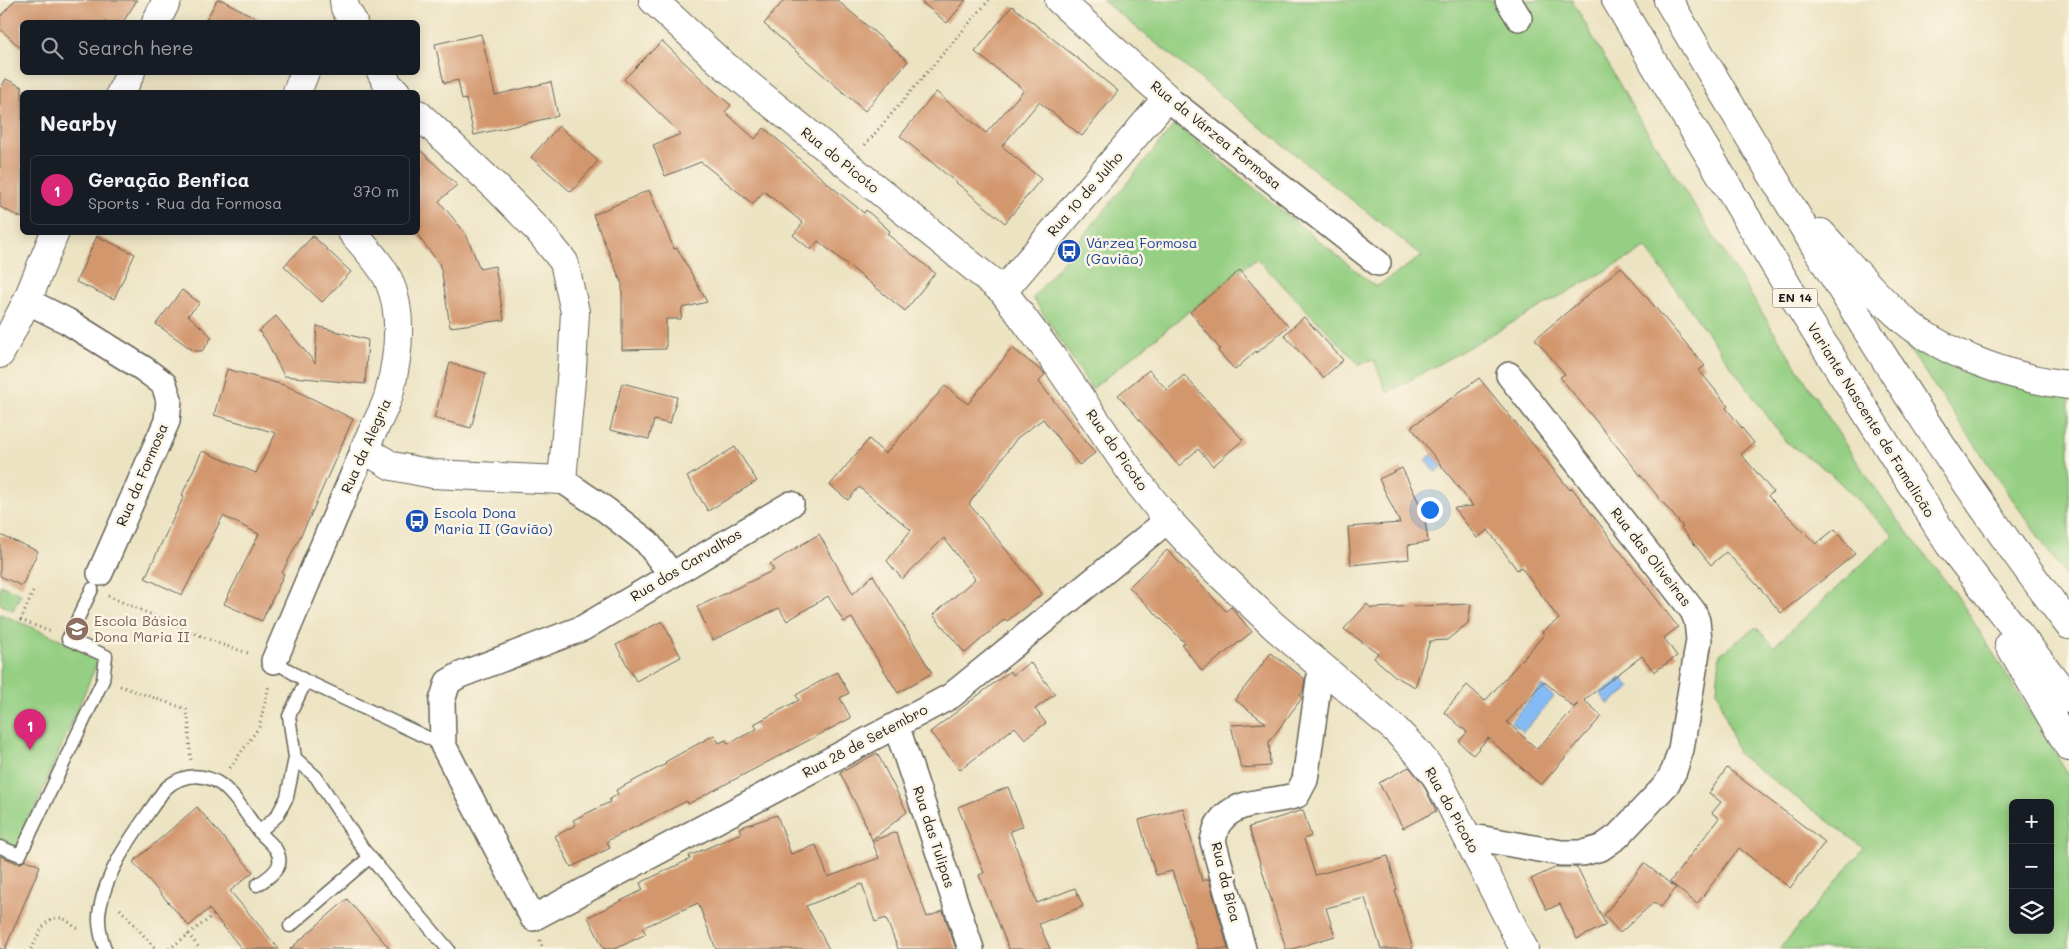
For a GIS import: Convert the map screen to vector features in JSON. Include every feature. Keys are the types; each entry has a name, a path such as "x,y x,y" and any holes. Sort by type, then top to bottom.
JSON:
{"main road":[{"path":"157,20 167,0"},
{"name":"Rua do Picoto","path":"653,0 719,61 1003,291 1055,361 1138,482 1168,520 1204,559 1246,599 1395,729 1418,753 1436,776 1524,949"},
{"name":"Rua da Várzea Formosa","path":"1059,0 1168,98"},
{"name":"Variante Nascente de Famalicão","path":"1616,0 1800,307 1949,544 2069,699"},
{"name":"EN 14","path":"1668,0 1862,325 2013,552 2069,625"},
{"path":"122,90 130,75"},
{"path":"298,90 305,75"},
{"path":"382,75 388,86 393,90"},
{"name":"Rua 10 de Julho","path":"1003,291 1168,98"},
{"path":"364,449 392,466 433,474 562,480 575,312 564,262 540,230 420,116"},
{"path":"1782,192 1905,322 1941,344 1980,363 2021,377 2069,386"},
{"path":"0,354 8,323 27,301 54,235"},
{"name":"Rua da Alegria","path":"354,235 376,261 388,281 398,315 396,355 389,395 364,449"},
{"path":"1949,544 2000,627 2069,747"}],"street":[{"name":"Rua da Várzea Formosa","path":"1168,98 1378,262"},
{"name":"Rua da Formosa","path":"27,301 67,321 144,369 164,384 169,400 167,421 96,581"},
{"name":"Rua das Oliveiras","path":"1467,836 1561,853 1583,853 1601,848 1618,836 1666,785 1674,771 1681,749 1698,640 1695,616 1686,602 1509,375"},
{"name":"Rua da Alegria","path":"274,661 364,449"},
{"path":"562,480 606,510 647,542 671,574"},
{"name":"Rua dos Carvalhos","path":"443,745 442,701 448,682 460,675 582,628 790,504"},
{"name":"Rua 28 de Setembro","path":"443,745 533,918 951,696 1168,520"},
{"name":"Rua da Bica","path":"1243,949 1214,841 1218,824 1229,811 1246,804 1282,800 1297,795 1305,780 1319,680 1326,670"},
{"name":"Rua das Tulipas","path":"896,725 971,949"}],"lane":[{"path":"0,846 20,855 102,680 106,656 68,639 96,581"},
{"path":"274,661 306,681 443,745"},
{"path":"259,832 277,816 287,798 295,758 289,716 306,681"},
{"path":"295,758 316,777 370,857 442,947"},
{"path":"105,949 100,935 99,922 104,892 118,861 164,790 172,782 194,776 218,783 228,791 259,832 277,849 279,863 276,870 257,886"},
{"path":"290,926 370,857"}],"path":[{"path":"884,124 989,0"},
{"path":"33,592 21,620 68,639"},
{"path":"112,598 220,644 274,661 260,727 233,766 218,783"},
{"path":"102,680 186,709 188,715 188,747"},
{"path":"104,892 156,949"},
{"path":"169,949 214,914"},
{"path":"31,949 40,930 51,920 60,918 67,921 73,928"},
{"path":"188,934 200,949"}],"green space":[{"path":"1102,0 1572,0 1638,117 1851,453 1900,523 1956,594 2069,775 2069,949 1779,949 1864,848 1738,754 1717,690 1720,654 1756,627 1774,646 1893,535 1829,472 1786,442 1646,248 1387,393 1374,360 1359,364 1256,258 1092,389 1033,298 1175,124 1376,287 1422,256"},
{"path":"1893,326 2069,395 2069,581"},
{"path":"0,585 21,594 13,610 0,604"},
{"path":"0,614 100,656 17,851 0,843"}],"water":[{"path":"1452,442 1460,454 1435,472 1426,459"},
{"path":"1622,677 1630,688 1608,704 1600,693"},
{"path":"1542,686 1554,697 1523,732 1511,721"}],"building":[{"path":"15,0 137,0 124,20 20,20 20,47 0,29 0,17"},
{"path":"217,0 222,0 260,20 206,20"},
{"path":"784,0 837,0 908,61 865,111 764,24"},
{"path":"919,0 966,0 947,23"},
{"path":"1012,6 1118,91 1082,136 1039,102 1002,146 1041,179 1005,223 900,136 936,92 986,133 1024,90 975,52"},
{"path":"481,34 495,95 551,82 558,116 474,135 466,99 462,100 458,80 444,83 435,44"},
{"path":"662,41 731,105 725,112 755,139 764,128 864,213 866,210 890,231 887,234 935,273 905,311 818,241 811,250 793,235 803,223 764,191 753,204 701,162 665,176 653,145 681,134 624,79"},
{"path":"6,79 22,87 22,90 20,90 20,217 0,207 0,89"},
{"path":"559,126 598,161 571,192 531,157"},
{"path":"420,150 457,185 439,201 466,234 480,269 495,266 504,320 450,327 439,263 418,236 420,235"},
{"path":"649,190 674,249 677,248 707,302 682,308 681,319 666,319 666,349 622,350 622,284 593,215"},
{"path":"97,236 135,254 114,299 76,282"},
{"path":"313,236 351,272 322,302 284,266"},
{"path":"1621,267 1705,366 1699,370 1754,443 1741,454 1773,492 1768,496 1816,544 1835,529 1855,554 1781,613 1726,552 1711,565 1681,528 1683,527 1560,377 1565,374 1535,339"},
{"path":"1240,270 1288,326 1235,370 1218,351 1220,349 1190,312"},
{"path":"182,290 200,303 188,315 212,337 202,351 194,351 156,324"},
{"path":"276,316 315,363 317,326 368,340 365,384 284,376 266,340 259,331"},
{"path":"1304,317 1343,360 1323,378 1284,335"},
{"path":"1012,348 1045,374 1039,382 1095,453 1079,465 1043,419 1017,438 969,504 1042,594 1007,621 1005,619 965,653 933,615 975,579 944,538 902,579 887,561 911,530 859,487 848,500 830,485 869,439 885,454 945,386 968,404"},
{"path":"450,363 486,373 471,428 434,418"},
{"path":"227,369 287,386 353,419 262,621 224,604 259,534 223,516 182,595 145,578 184,496 182,495 202,451 256,473 276,433 214,415"},
{"path":"1149,370 1167,390 1184,375 1243,440 1213,466 1198,449 1179,466 1118,395"},
{"path":"1479,378 1570,490 1572,488 1678,627 1664,638 1677,656 1654,672 1642,656 1584,700 1602,716 1541,785 1488,738 1473,755 1459,742 1467,732 1444,712 1467,685 1485,701 1544,635 1542,632 1559,619 1521,567 1517,570 1488,530 1477,538 1454,508 1473,506 1411,427","holes":["1544,681 1573,707 1578,704 1537,749 1507,722"]},
{"path":"622,383 677,397 670,424 654,420 649,439 610,430"},
{"path":"735,447 757,481 708,511 687,477"},
{"path":"1402,468 1424,513 1428,542 1408,545 1409,559 1351,565 1348,527 1400,523 1379,479"},
{"path":"819,534 853,594 873,575 932,673 898,693 852,618 844,622 828,596 787,621 779,608 713,640 697,607 774,570 770,564"},
{"path":"0,535 38,551 22,586 0,576"},
{"path":"1167,550 1226,611 1231,607 1252,632 1202,671 1182,645 1185,643 1129,587"},
{"path":"1367,604 1371,608 1471,604 1468,623 1447,640 1430,641 1415,687 1396,677 1374,658 1378,653 1344,629"},
{"path":"662,621 681,657 636,681 616,645"},
{"path":"1271,653 1305,679 1303,691 1300,695 1302,698 1269,742 1270,766 1241,768 1231,725 1266,723 1235,700"},
{"path":"1030,662 1055,694 1035,709 1046,723 1025,739 1015,727 960,770 930,732 1010,671 1013,675"},
{"path":"837,672 849,693 840,698 851,718 688,804 687,801 607,841 610,848 571,867 555,836 576,825 573,820 610,802 609,800 618,794 616,790 666,764 665,762 714,735 719,743 726,740 728,744 757,729 754,724 799,700 796,695"},
{"path":"877,753 907,812 872,840 840,773"},
{"path":"1409,767 1423,784 1436,811 1403,828 1379,783"},
{"path":"1727,768 1825,842 1790,888 1739,848 1697,904 1670,882 1719,818 1712,813 1721,802 1709,793"},
{"path":"1008,787 1023,826 1010,831 1037,903 1075,888 1083,906 1039,924 1050,949 1009,949 979,875 984,873 958,807"},
{"path":"197,807 253,872 230,891 279,949 242,949 209,909 189,926 133,862"},
{"path":"1183,808 1202,881 1209,879 1228,949 1198,949 1172,871 1156,875 1147,848 1139,820"},
{"path":"1303,810 1311,836 1304,839 1315,875 1388,856 1397,890 1395,891 1413,949 1381,949 1365,898 1326,908 1335,936 1292,949 1286,949 1249,827"},
{"path":"777,815 791,854 816,845 828,877 879,858 872,841 896,832 927,917 943,911 956,949 898,949 886,918 875,922 862,884 806,906 829,949 716,949 698,903 642,928 646,934 615,949 604,949 588,917 643,890 640,883 690,859 689,856 741,833 739,828"},
{"path":"0,856 17,863 26,860 40,866 5,949 0,949"},
{"path":"1644,863 1676,888 1661,907 1654,902 1620,933 1604,915"},
{"path":"1557,867 1577,867 1606,925 1577,939 1560,904 1547,910 1531,879"},
{"path":"347,899 390,949 290,949"}],"place":[{"name":"Várzea Formosa (Gavião)","path":"1069,251"},
{"name":"Escola Dona Maria II (Gavião)","path":"417,521"},
{"name":"Escola Básica Dona Maria II","path":"77,629"},
{"name":"Geração Benfica","path":"30,750"}]}
